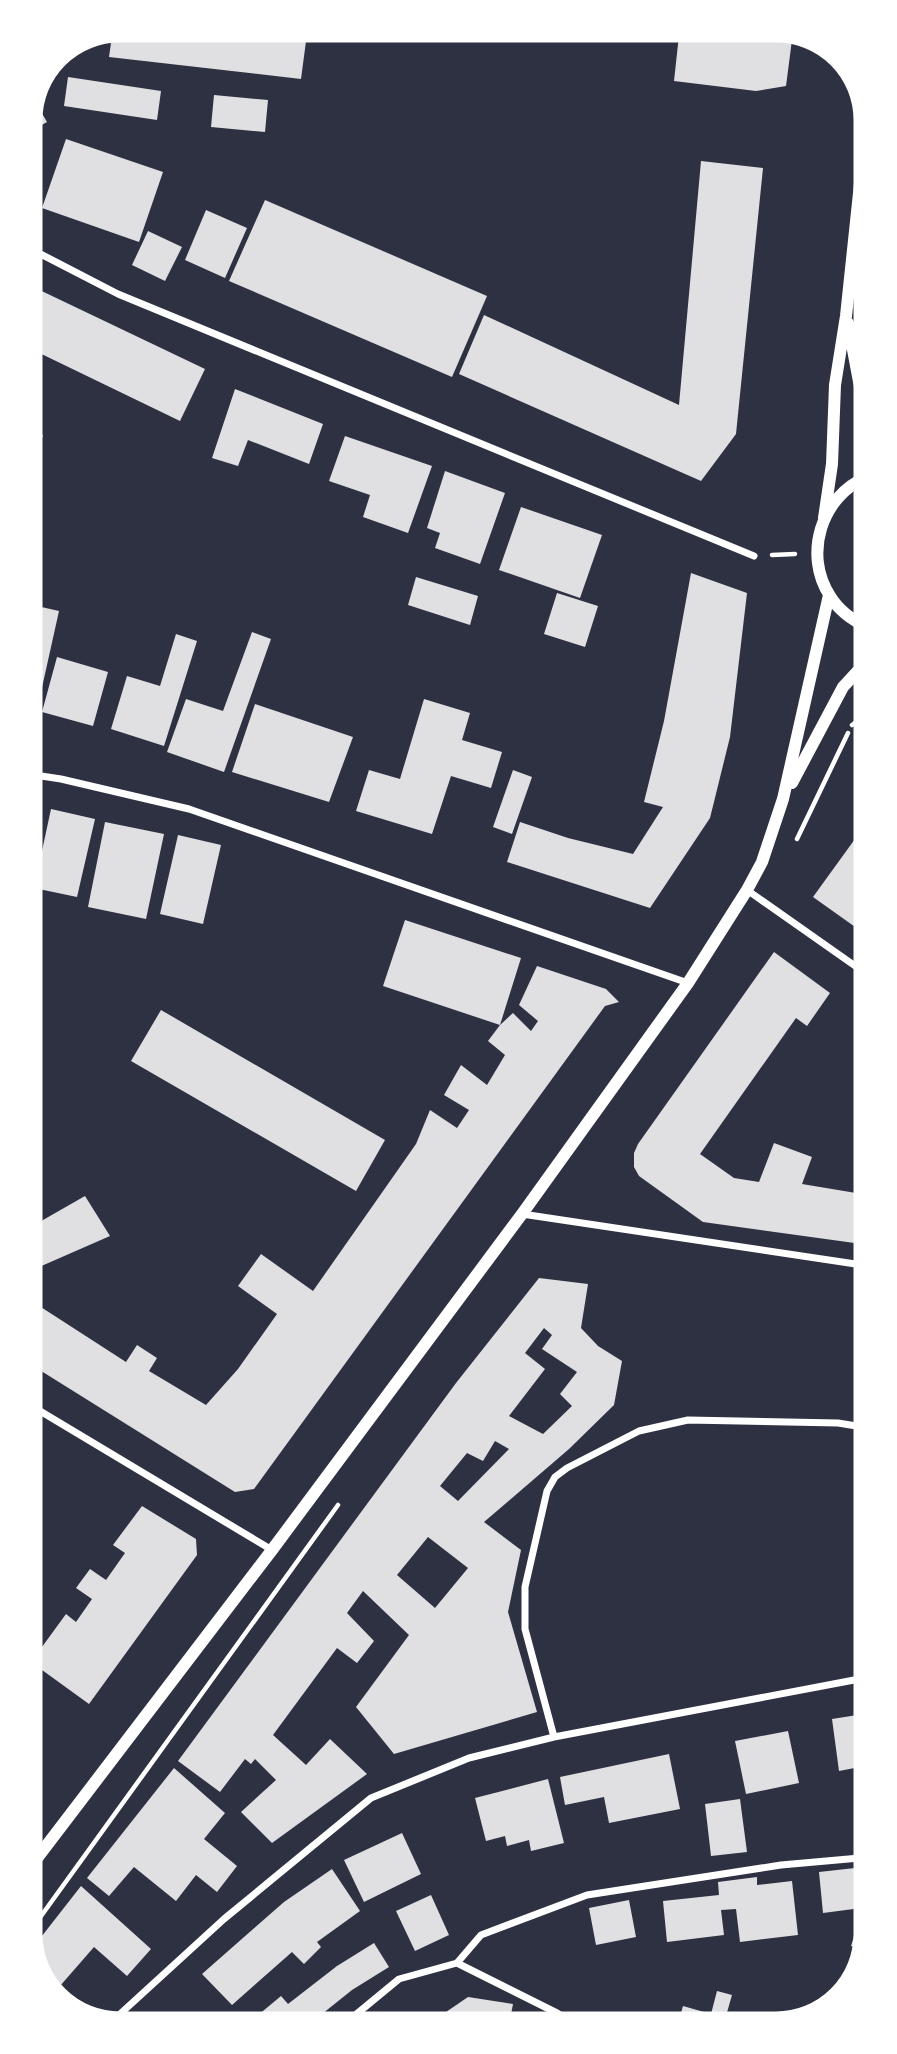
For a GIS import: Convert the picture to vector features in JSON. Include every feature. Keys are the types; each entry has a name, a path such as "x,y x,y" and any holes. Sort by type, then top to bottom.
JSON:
{"street":[{"path":"858,203 846,316 835,386 832,464 817,553 820,575 829,596 846,615 858,622"},
{"path":"39,253 118,294 754,556"},
{"path":"846,316 858,377"},
{"path":"824,518 834,502 858,482"},
{"path":"38,1857 272,1550 522,1214 688,983 747,890 762,862 783,799 829,596"},
{"path":"783,799 843,687 858,671"},
{"path":"39,776 189,809 688,983"},
{"path":"747,890 858,968"},
{"path":"522,1214 858,1264"},
{"path":"38,1410 272,1550"},
{"path":"554,1738 525,1629 525,1587 547,1491 555,1477 567,1468 639,1431 688,1420 838,1423 858,1426"},
{"path":"119,2015 224,1919 370,1798 469,1758 554,1738 858,1679"},
{"path":"355,2015 399,1979 457,1963 481,1936 587,1895 782,1865 858,1858"},
{"path":"457,1963 562,2016"}],"path":[{"path":"754,556 817,553"},
{"path":"38,1920 341,1501"}],"building":[{"path":"120,38 306,38 301,79 109,57 112,39"},
{"path":"679,39 792,40 786,86 756,91 674,81"},
{"path":"68,77 161,91 157,120 64,106"},
{"path":"214,95 268,100 265,132 211,127"},
{"path":"40,110 47,122 39,127 39,115"},
{"path":"66,139 163,172 139,242 42,208"},
{"path":"701,161 763,168 736,434 701,481 459,374 484,315 679,405"},
{"path":"265,200 487,296 452,377 229,281"},
{"path":"206,210 247,228 225,278 185,260"},
{"path":"148,231 182,247 165,281 132,265"},
{"path":"39,290 205,369 180,421 39,353"},
{"path":"235,389 323,424 309,464 248,440 238,466 212,458"},
{"path":"39,434 43,435 39,449"},
{"path":"345,436 432,466 408,533 363,517 370,495 329,481"},
{"path":"445,471 505,493 480,564 435,548 440,533 427,528"},
{"path":"521,507 602,535 580,598 499,570"},
{"path":"691,573 747,593 730,737 710,818 650,908 507,862 520,822 568,838 633,854 663,807 644,802 664,721"},
{"path":"416,577 478,596 470,625 408,605"},
{"path":"557,593 598,606 585,647 544,634"},
{"path":"39,606 59,611 39,702"},
{"path":"252,632 271,639 224,772 167,752 186,699 223,711"},
{"path":"176,634 197,641 164,746 111,729 127,676 160,686"},
{"path":"57,657 108,672 93,726 42,712"},
{"path":"424,699 470,713 462,740 502,752 491,788 451,776 432,834 356,811 369,770 400,779"},
{"path":"255,704 353,737 329,802 232,772"},
{"path":"513,770 532,777 512,834 493,827"},
{"path":"51,809 95,819 77,897 39,889 39,867"},
{"path":"105,822 164,834 146,919 88,907"},
{"path":"178,835 221,845 203,924 160,914"},
{"path":"858,835 858,929 813,897"},
{"path":"405,920 521,958 500,1025 383,986"},
{"path":"774,952 830,993 807,1026 796,1018 700,1154 734,1178 759,1182 774,1143 812,1157 802,1184 858,1193 858,1243 703,1222 639,1176 634,1167 634,1153"},
{"path":"537,966 606,989 619,1002 605,1006 254,1489 235,1492 38,1369 38,1305 126,1362 137,1345 157,1358 149,1371 206,1405 238,1369 277,1314 238,1286 261,1254 313,1291 416,1144 430,1110 457,1128 469,1110 444,1095 461,1065 487,1085 505,1055 488,1041 500,1025 513,1013 531,1031 538,1021 519,1005"},
{"path":"161,1010 385,1140 356,1191 131,1061"},
{"path":"85,1196 110,1236 38,1267 38,1223"},
{"path":"539,1278 588,1284 581,1328 598,1346 622,1361 614,1405 569,1449 484,1522 521,1550 508,1612 537,1712 394,1754 356,1707 409,1635 363,1591 347,1613 374,1641 357,1663 337,1648 273,1735 306,1765 330,1739 367,1774 272,1843 241,1812 276,1780 255,1759 251,1764 245,1759 220,1792 178,1761 456,1383","holes":["544,1328 552,1335 542,1349 577,1372 560,1394 572,1406 543,1434 509,1416 545,1369 525,1353","495,1441 509,1449 458,1501 440,1486 467,1453 483,1461","428,1537 468,1568 435,1608 397,1575"]},
{"path":"142,1506 196,1539 197,1555 89,1704 38,1667 38,1652 66,1614 76,1622 92,1599 76,1588 90,1569 106,1580 125,1553 113,1545"},
{"path":"858,1715 858,1767 839,1771 832,1719"},
{"path":"788,1731 799,1783 746,1794 735,1741"},
{"path":"669,1754 680,1809 609,1823 604,1797 565,1805 560,1777"},
{"path":"174,1768 225,1813 204,1839 237,1866 217,1892 196,1875 176,1901 134,1867 109,1896 87,1878"},
{"path":"548,1779 564,1843 531,1851 529,1840 507,1846 505,1836 486,1841 475,1798"},
{"path":"740,1799 747,1852 711,1856 705,1804"},
{"path":"402,1833 421,1874 364,1902 344,1860"},
{"path":"858,1868 858,1908 823,1913 819,1872"},
{"path":"332,1869 360,1911 317,1942 321,1947 304,1964 292,1952 232,2005 202,1974 284,1902"},
{"path":"757,1877 757,1885 792,1881 798,1935 740,1942 736,1909 721,1910 724,1935 667,1942 663,1901 719,1895 718,1882"},
{"path":"81,1886 151,1949 127,1976 94,1947 59,1987 47,1970 39,1940"},
{"path":"431,1895 449,1935 415,1951 396,1911"},
{"path":"629,1900 636,1937 596,1945 589,1908"},
{"path":"857,1927 858,1927 857,1948 851,1946"},
{"path":"374,1943 389,1967 352,1990 320,2015 258,2015 281,1996 288,2004 337,1966"},
{"path":"717,1991 732,1995 726,2016 680,2016 683,2006 711,2014"},
{"path":"468,1997 513,2004 511,2016 441,2015"},
{"path":"751,2012 766,2016 750,2016"}]}
